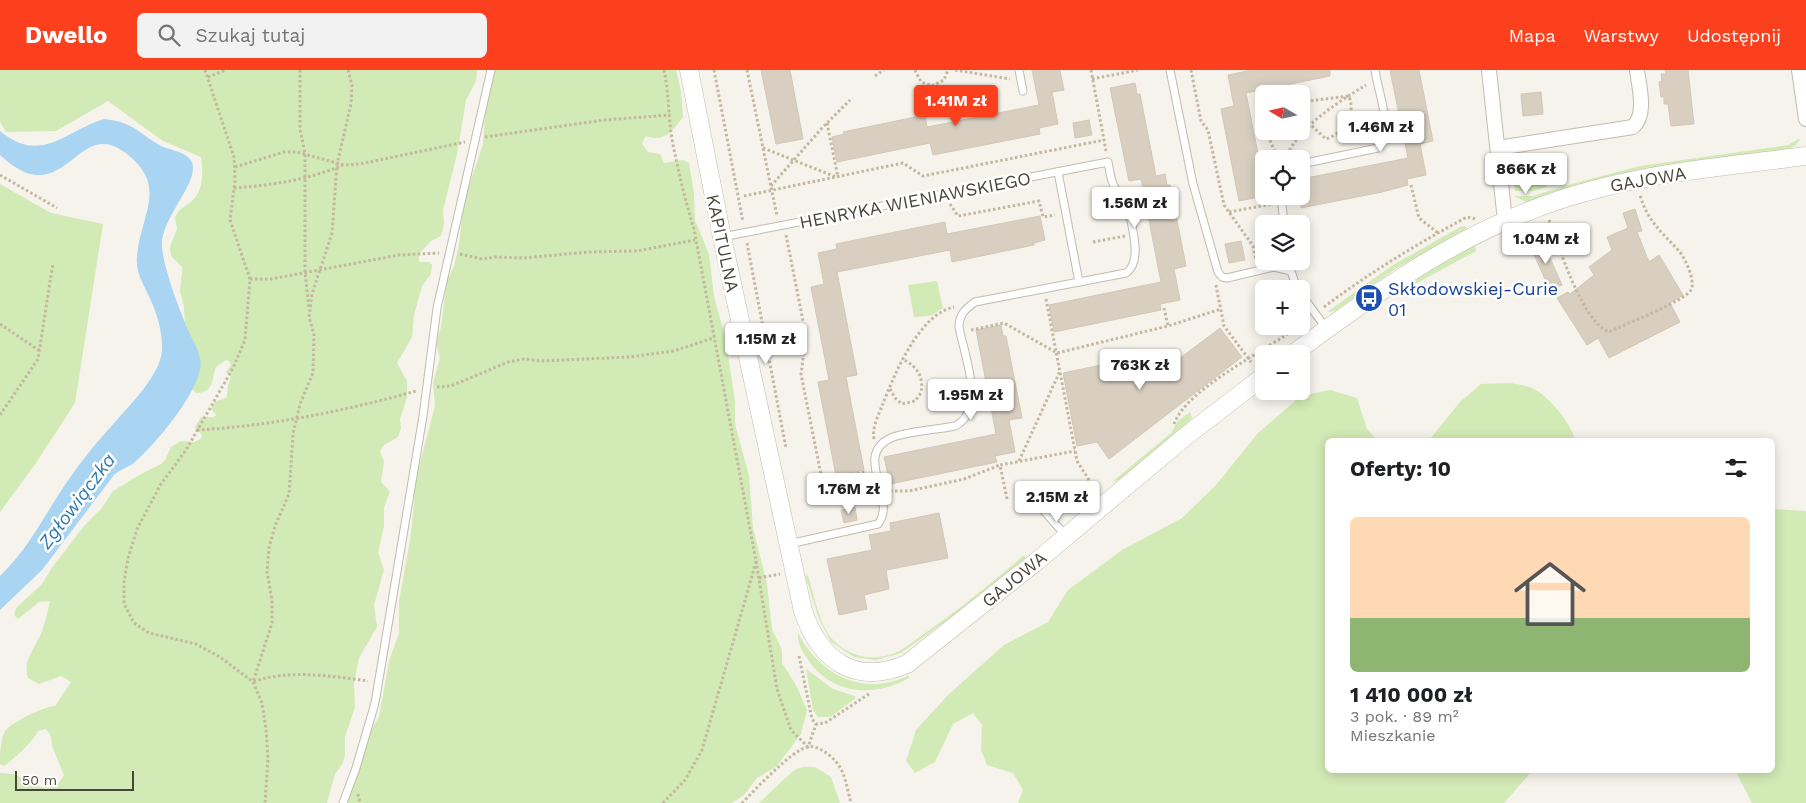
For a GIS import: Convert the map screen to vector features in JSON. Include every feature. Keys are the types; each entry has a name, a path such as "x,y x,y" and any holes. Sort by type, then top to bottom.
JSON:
{"street":[{"name":"KAPITULNA","path":"689,70 787,545 808,627 815,641 823,650 832,659 844,666"},
{"path":"1489,70 1506,220"},
{"path":"1498,148 1634,127 1640,119 1641,110 1637,70"},
{"path":"1800,70 1806,119"},
{"name":"GAJOWA","path":"1305,345 1418,265 1506,220 1596,189 1636,180 1806,156"},
{"name":"GAJOWA","path":"844,666 868,672 883,671 907,664 1066,536 1171,448 1255,383"}],"lane":[{"path":"343,803 356,768 375,703 427,388 436,308 491,70"},
{"path":"1019,70 1023,91"},
{"path":"1170,70 1193,184 1218,272 1222,277 1227,278 1274,267 1291,271 1294,280"},
{"path":"1310,162 1378,148 1385,135 1375,70"},
{"path":"787,545 873,527 881,520 884,514 875,470 875,454 878,448 891,438 955,426 964,422 972,402 972,392 959,320 975,302 1126,273 1131,270 1136,256 1126,198 1117,193 1112,186 1108,162"},
{"name":"HENRYKA WIENIAWSKIEGO","path":"722,237 1108,162"},
{"path":"1058,172 1079,282"},
{"path":"1310,306 1327,329"},
{"path":"1044,510 1066,536"}],"path":[{"path":"205,70 227,132 235,167 230,220 250,280 245,340 233,368 186,450 161,484 137,529 128,558 124,582 124,604 134,623 149,633 196,644 220,656 253,682 262,703 266,729 268,759 265,803"},
{"path":"208,76 226,70"},
{"path":"253,682 272,623 272,600 267,572 269,548 275,526 289,494 293,434 300,404 313,374 314,334 309,317 305,272 305,177 300,129 300,70"},
{"path":"309,317 312,294 332,233 337,166 352,85 348,70"},
{"path":"664,70 672,138 682,190 695,240 756,561 777,689 791,730 808,747 818,749 835,760 842,770 851,803"},
{"path":"746,70 777,219 786,236 806,336 801,374 822,480 875,470"},
{"path":"875,76 884,70"},
{"path":"915,70 921,82 932,86 944,80 948,70"},
{"path":"955,70 1021,81"},
{"path":"1091,70 1108,162"},
{"path":"1092,79 1138,70"},
{"path":"1192,70 1201,121 1208,130 1224,205 1253,246 1258,271"},
{"path":"1290,150 1311,125 1348,96 1376,79"},
{"path":"1310,101 1348,96"},
{"path":"1311,125 1326,139 1341,131 1351,116 1352,109 1348,96"},
{"path":"771,189 794,160 850,100"},
{"path":"234,188 270,185 305,177 337,166 360,164 432,151 476,140 604,120 670,115"},
{"path":"827,123 837,177"},
{"path":"744,196 903,163 923,176 1104,140"},
{"path":"762,147 837,177"},
{"path":"235,167 284,152 304,154 337,166"},
{"path":"0,175 57,208"},
{"path":"1544,206 1574,284 1597,323 1609,332 1679,300 1691,290 1692,284 1680,252 1649,218 1636,180"},
{"path":"1411,184 1419,218 1441,235"},
{"path":"940,206 950,204 958,216 1039,201 1043,217 1058,215 1060,223"},
{"path":"1229,212 1257,205"},
{"path":"778,238 796,234"},
{"path":"1093,242 1133,234"},
{"path":"250,280 271,279 399,255 449,252 482,259 523,258 589,252 637,251 695,240"},
{"path":"0,414 38,360 53,263"},
{"path":"1215,281 1224,326 1251,362"},
{"path":"1043,289 1075,451 1082,469 1094,488"},
{"path":"875,454 873,434 889,388 902,359 915,337 926,325 949,308 975,302"},
{"path":"1164,308 1168,326"},
{"path":"960,332 1004,323 1057,353 1168,326 1221,309"},
{"path":"0,324 40,351"},
{"path":"197,430 237,427 378,402 427,388 451,386 508,362 629,357 674,351 713,338"},
{"path":"889,388 895,398 902,404 915,401 921,393 920,373 912,364 902,359"},
{"path":"1019,461 1060,371"},
{"path":"880,490 909,491 964,479 1000,465 1075,451"},
{"path":"1000,465 1007,499"},
{"path":"663,803 685,780 702,750 756,561"},
{"path":"759,578 781,574"},
{"path":"799,656 812,719 816,724"},
{"path":"253,682 265,678 319,674 379,682"},
{"path":"816,724 825,723 869,694"},
{"path":"742,803 790,758 808,747 816,724"}],"green space":[{"path":"0,70 477,70 476,81 466,100 457,154 443,210 444,223 441,236 431,241 419,254 419,262 429,262 432,265 431,274 422,286 414,315 412,337 397,363 407,381 407,397 400,419 401,428 398,437 384,445 380,451 384,462 381,482 390,491 384,508 384,526 378,552 384,570 374,605 377,627 359,658 354,683 355,707 345,737 345,755 343,763 335,774 327,803 0,803 0,773 12,774 46,788 53,787 59,783 64,775 52,746 51,736 46,729 38,731 28,745 8,763 4,766 0,764 1,742 6,730 29,715 55,706 71,682 61,676 39,684 28,678 28,660 42,631 50,601 39,602 18,619 14,615 16,608 42,584 51,569 84,526 101,509 113,491 161,464 171,447 181,441 194,442 201,439 202,435 195,427 201,417 214,417 216,415 211,409 215,402 227,397 231,377 226,372 231,365 226,360 216,367 209,388 202,392 196,393 188,384 184,307 180,291 182,267 171,256 170,247 177,229 175,217 177,213 197,196 199,191 202,174 201,157 163,141 108,101 56,131 6,132 0,122"},
{"path":"495,70 676,70 681,91 683,117 668,134 658,138 646,136 642,143 648,152 660,154 664,163 683,160 689,163 694,193 695,220 709,254 714,296 726,341 735,401 735,424 749,476 753,528 767,584 772,629 782,650 782,663 796,685 807,710 801,734 776,767 757,778 744,795 732,803 348,803 371,730 379,717 389,661 399,633 399,601 411,535 416,478 435,406 433,383 440,358 436,343 441,327 447,281 454,266 459,245 464,201 483,144 485,112"},
{"path":"1800,139 1796,145 1788,150 1641,169 1526,202 1514,196 1533,196 1640,166 1788,145"},
{"path":"1516,165 1547,187 1534,191 1515,191 1513,170"},
{"path":"0,184 51,213 103,224 75,403 36,463 0,512"},
{"path":"1462,226 1467,229 1395,269 1335,311 1327,312 1393,265"},
{"path":"1475,245 1476,251 1408,288 1421,275"},
{"path":"937,281 943,308 930,316 914,317 908,285"},
{"path":"1509,383 1523,385 1539,392 1552,403 1564,418 1574,438 1431,438 1460,402 1481,384"},
{"path":"1330,390 1357,398 1367,429 1375,438 1325,438 1325,773 1530,773 1504,803 1018,803 1023,790 1013,773 987,765 981,750 982,725 973,713 953,724 935,762 915,773 906,761 916,730 948,695 1004,645 1048,622 1068,590 1122,550 1182,518 1216,485 1258,433 1296,400 1310,400 1310,394"},
{"path":"1190,412 1192,418 1184,426 1121,479 1112,482 1171,433 1178,421"},
{"path":"1775,509 1806,511 1806,803 1752,803 1737,773 1775,773"},
{"path":"1024,555 1026,558 956,614 901,653 876,660 854,657 831,642 819,619 805,575 808,576 824,626 833,640 852,653 866,657 881,657 899,651 909,644 965,604"},
{"path":"798,633 818,661 831,671 845,678 860,683 876,684 892,682 909,675 909,678 882,689 867,690 840,686 828,680 807,658 798,640"},
{"path":"806,669 833,689 855,696 855,699 830,717 818,717 813,710"},
{"path":"815,767 831,777 840,803 759,803 785,778 799,768"}],"water":[{"name":"Zgłowiączka","path":"104,119 129,125 161,146 186,156 193,166 188,186 167,223 162,247 172,289 199,354 200,369 196,383 188,398 155,442 136,461 114,475 42,570 0,610 0,576 25,547 85,457 150,380 156,370 162,351 162,339 158,320 139,275 137,263 139,242 149,202 147,178 140,166 127,154 113,146 102,144 82,152 52,173 40,175 29,174 13,166 0,155 0,131 15,141 28,145 41,145 53,142"}],"building":[{"path":"761,70 790,70 803,139 776,144"},
{"path":"1032,70 1060,70 1064,90 1052,92 1058,124 1039,128 1040,134 933,155 930,143 837,162 832,137 844,134 843,132 925,115 927,127 1039,105"},
{"path":"1252,70 1330,70 1330,76 1286,85 1255,85 1255,91 1246,93 1257,150 1255,150 1255,198 1239,201 1221,109 1234,106 1228,75"},
{"path":"1390,70 1419,70 1433,141 1420,144 1426,175 1407,179 1408,185 1382,192 1301,208 1301,205 1310,205 1310,177 1408,158"},
{"path":"1665,70 1688,70 1694,124 1671,126 1668,104 1664,104 1664,97 1661,97 1659,82 1662,81 1661,74 1666,74"},
{"path":"1135,83 1137,94 1140,94 1156,176 1165,174 1167,185 1170,185 1186,266 1174,269 1180,300 1160,304 1161,310 1054,332 1049,305 1161,282 1141,179 1129,181 1110,88"},
{"path":"1541,92 1543,114 1523,116 1521,94"},
{"path":"1089,120 1092,135 1075,138 1073,123"},
{"path":"1635,209 1642,231 1637,232 1649,262 1659,255 1683,295 1670,303 1680,322 1609,358 1598,338 1587,345 1557,298 1568,292 1570,294 1594,275 1589,267 1612,250 1607,237 1628,228 1623,213"},
{"path":"1040,216 1045,240 1034,243 1034,245 952,262 950,250 837,272 857,375 846,377 864,470 836,476 818,382 829,380 811,287 824,284 818,253 837,249 836,244 945,222 947,234"},
{"path":"1542,240 1562,285 1550,290 1530,246"},
{"path":"1241,241 1245,260 1229,263 1225,244"},
{"path":"1001,325 1003,336 1006,336 1022,418 1009,420 1015,452 995,456 997,462 890,484 884,457 996,434 976,330"},
{"path":"1220,328 1242,357 1109,459 1097,442 1077,446 1063,373 1172,350 1175,362"},
{"path":"855,507 857,520 844,523 841,510"},
{"path":"939,513 948,558 886,570 889,589 864,595 867,609 839,615 827,559 872,550 869,535 891,531 890,523"}],"place":[{"name":"Skłodowskiej-Curie 01","path":"1369,298"}]}
